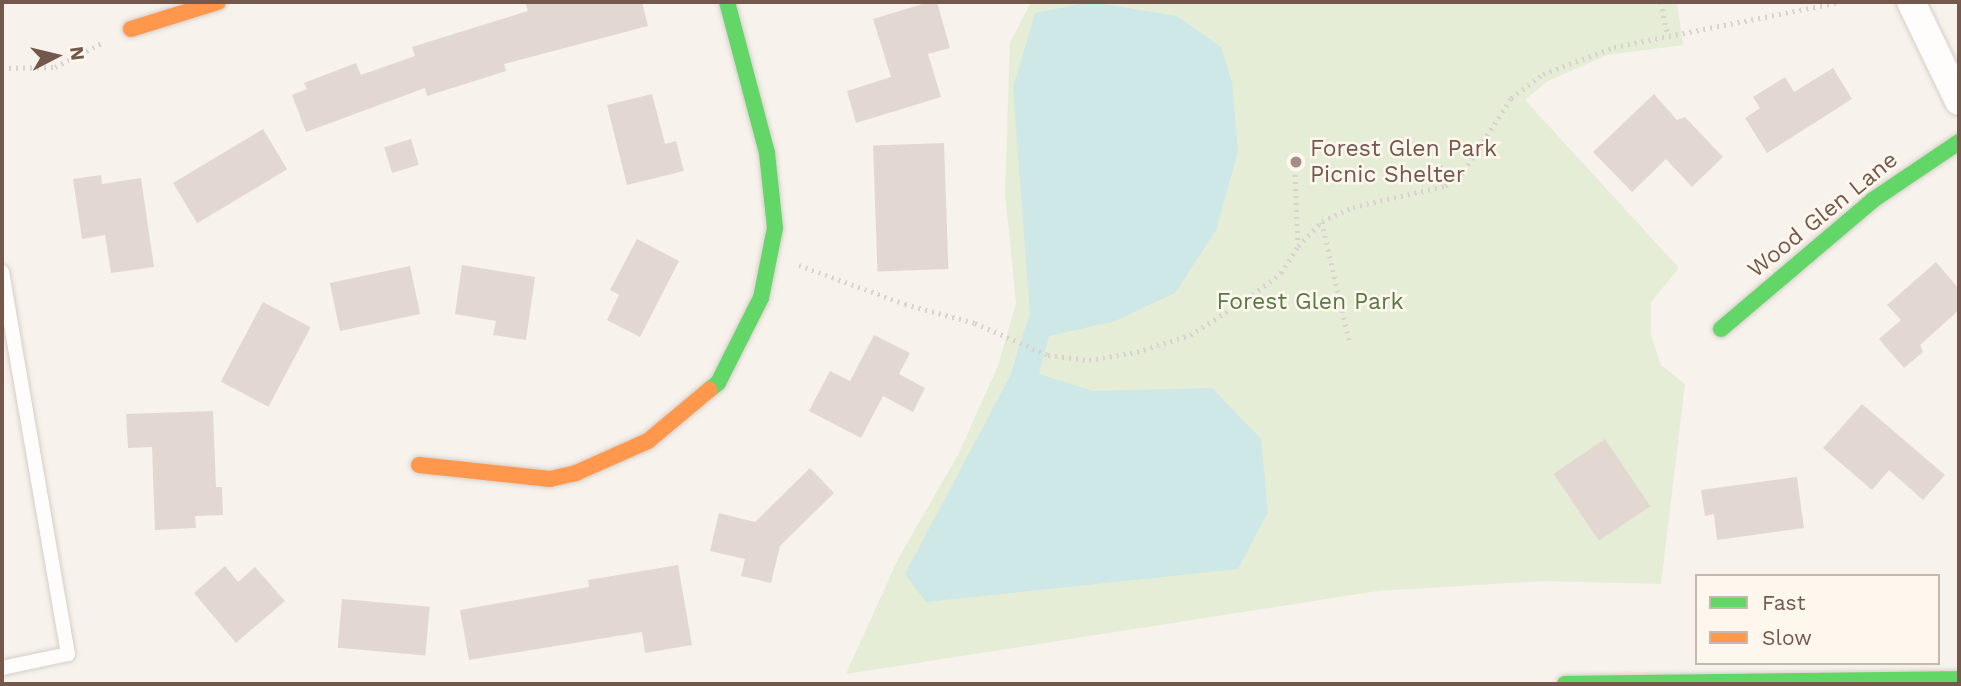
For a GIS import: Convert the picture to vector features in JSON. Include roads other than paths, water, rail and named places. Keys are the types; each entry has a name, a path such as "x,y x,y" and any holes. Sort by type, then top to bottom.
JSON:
{"main road":[{"path":"131,29 218,2"},
{"path":"419,465 550,479 603,465 648,441 718,383 749,327 771,258 775,228 772,177 727,2"},
{"name":"Wood Glen Lane","path":"1720,329 1872,200 1959,142"},
{"path":"1565,684 1959,679"}],"street":[{"path":"1911,2 1959,101"}],"lane":[{"path":"2,272 68,654 2,668"}],"water":[{"path":"1091,2 1177,16 1221,47 1232,82 1238,152 1216,230 1175,293 1115,321 1049,336 1039,374 1093,391 1212,388 1261,439 1268,512 1238,569 926,602 905,574 1010,376 1030,313 1013,88 1035,13"}],"place":[{"name":"Forest Glen Park Picnic Shelter","path":"1296,162"}],"park label":[{"name":"Forest Glen Park","path":"1310,302"}]}
